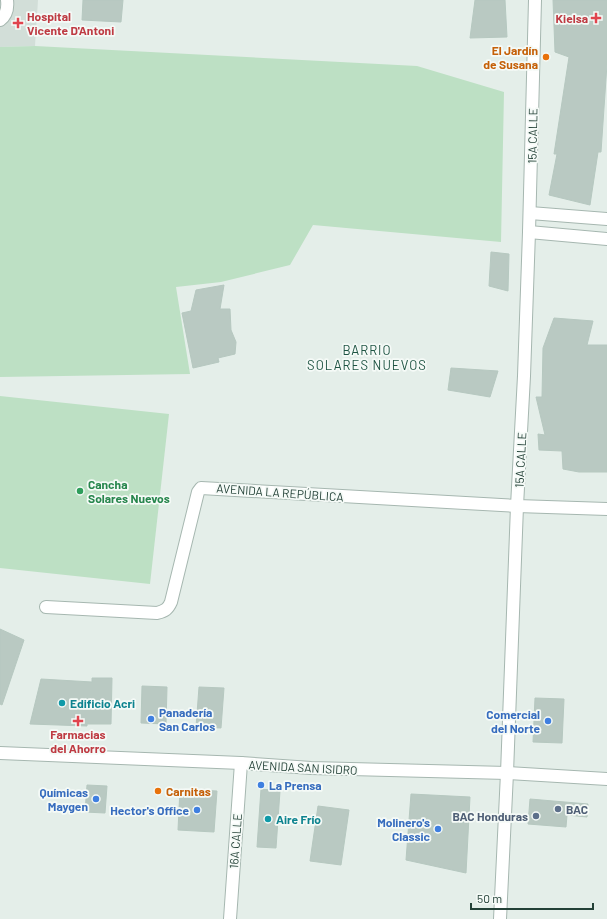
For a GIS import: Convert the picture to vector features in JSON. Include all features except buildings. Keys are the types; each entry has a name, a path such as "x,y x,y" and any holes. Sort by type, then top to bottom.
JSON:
{"street":[{"path":"0,20 6,14 8,6 7,0"},
{"name":"15A CALLE","path":"500,919 508,773 517,506 524,376 530,214 535,0"},
{"path":"530,214 607,219"},
{"path":"529,232 607,239"},
{"name":"AVENIDA LA REPÚBLICA","path":"46,607 157,613 164,612 169,608 171,602 198,492 201,488 517,506 607,509"},
{"name":"AVENIDA SAN ISIDRO","path":"0,753 241,763 311,768 508,773 607,779"},
{"name":"16A CALLE","path":"230,919 241,763"}],"shaded area":[{"name":"Hospital Vicente D'Antoni","path":"0,0 38,0 35,46 0,47"}],"green space":[{"path":"35,46 417,66 504,92 501,242 313,225 290,265 221,282 176,287 190,374 0,377 0,47"},
{"name":"Cancha Solares Nuevos","path":"0,396 169,414 150,584 0,568"}],"place":[{"name":"Kielsa","path":"596,18"},
{"name":"Hospital Vicente D'Antoni","path":"18,23"},
{"name":"El Jardín de Susana","path":"546,57"},
{"name":"Cancha Solares Nuevos","path":"80,491"},
{"name":"Edificio Acri","path":"62,703"},
{"name":"Panadería San Carlos","path":"151,719"},
{"name":"Farmacias del Ahorro","path":"78,721"},
{"name":"Comercial del Norte","path":"548,721"},
{"name":"La Prensa","path":"261,785"},
{"name":"Carnitas","path":"158,791"},
{"name":"Químicas Maygen","path":"96,799"},
{"name":"BAC","path":"558,809"},
{"name":"Hector's Office","path":"197,810"},
{"name":"BAC Honduras","path":"536,816"},
{"name":"Aire Frío","path":"268,819"},
{"name":"Molinero's Classic","path":"438,829"}],"district":[{"name":"BARRIO SOLARES NUEVOS","path":"367,358"}]}
